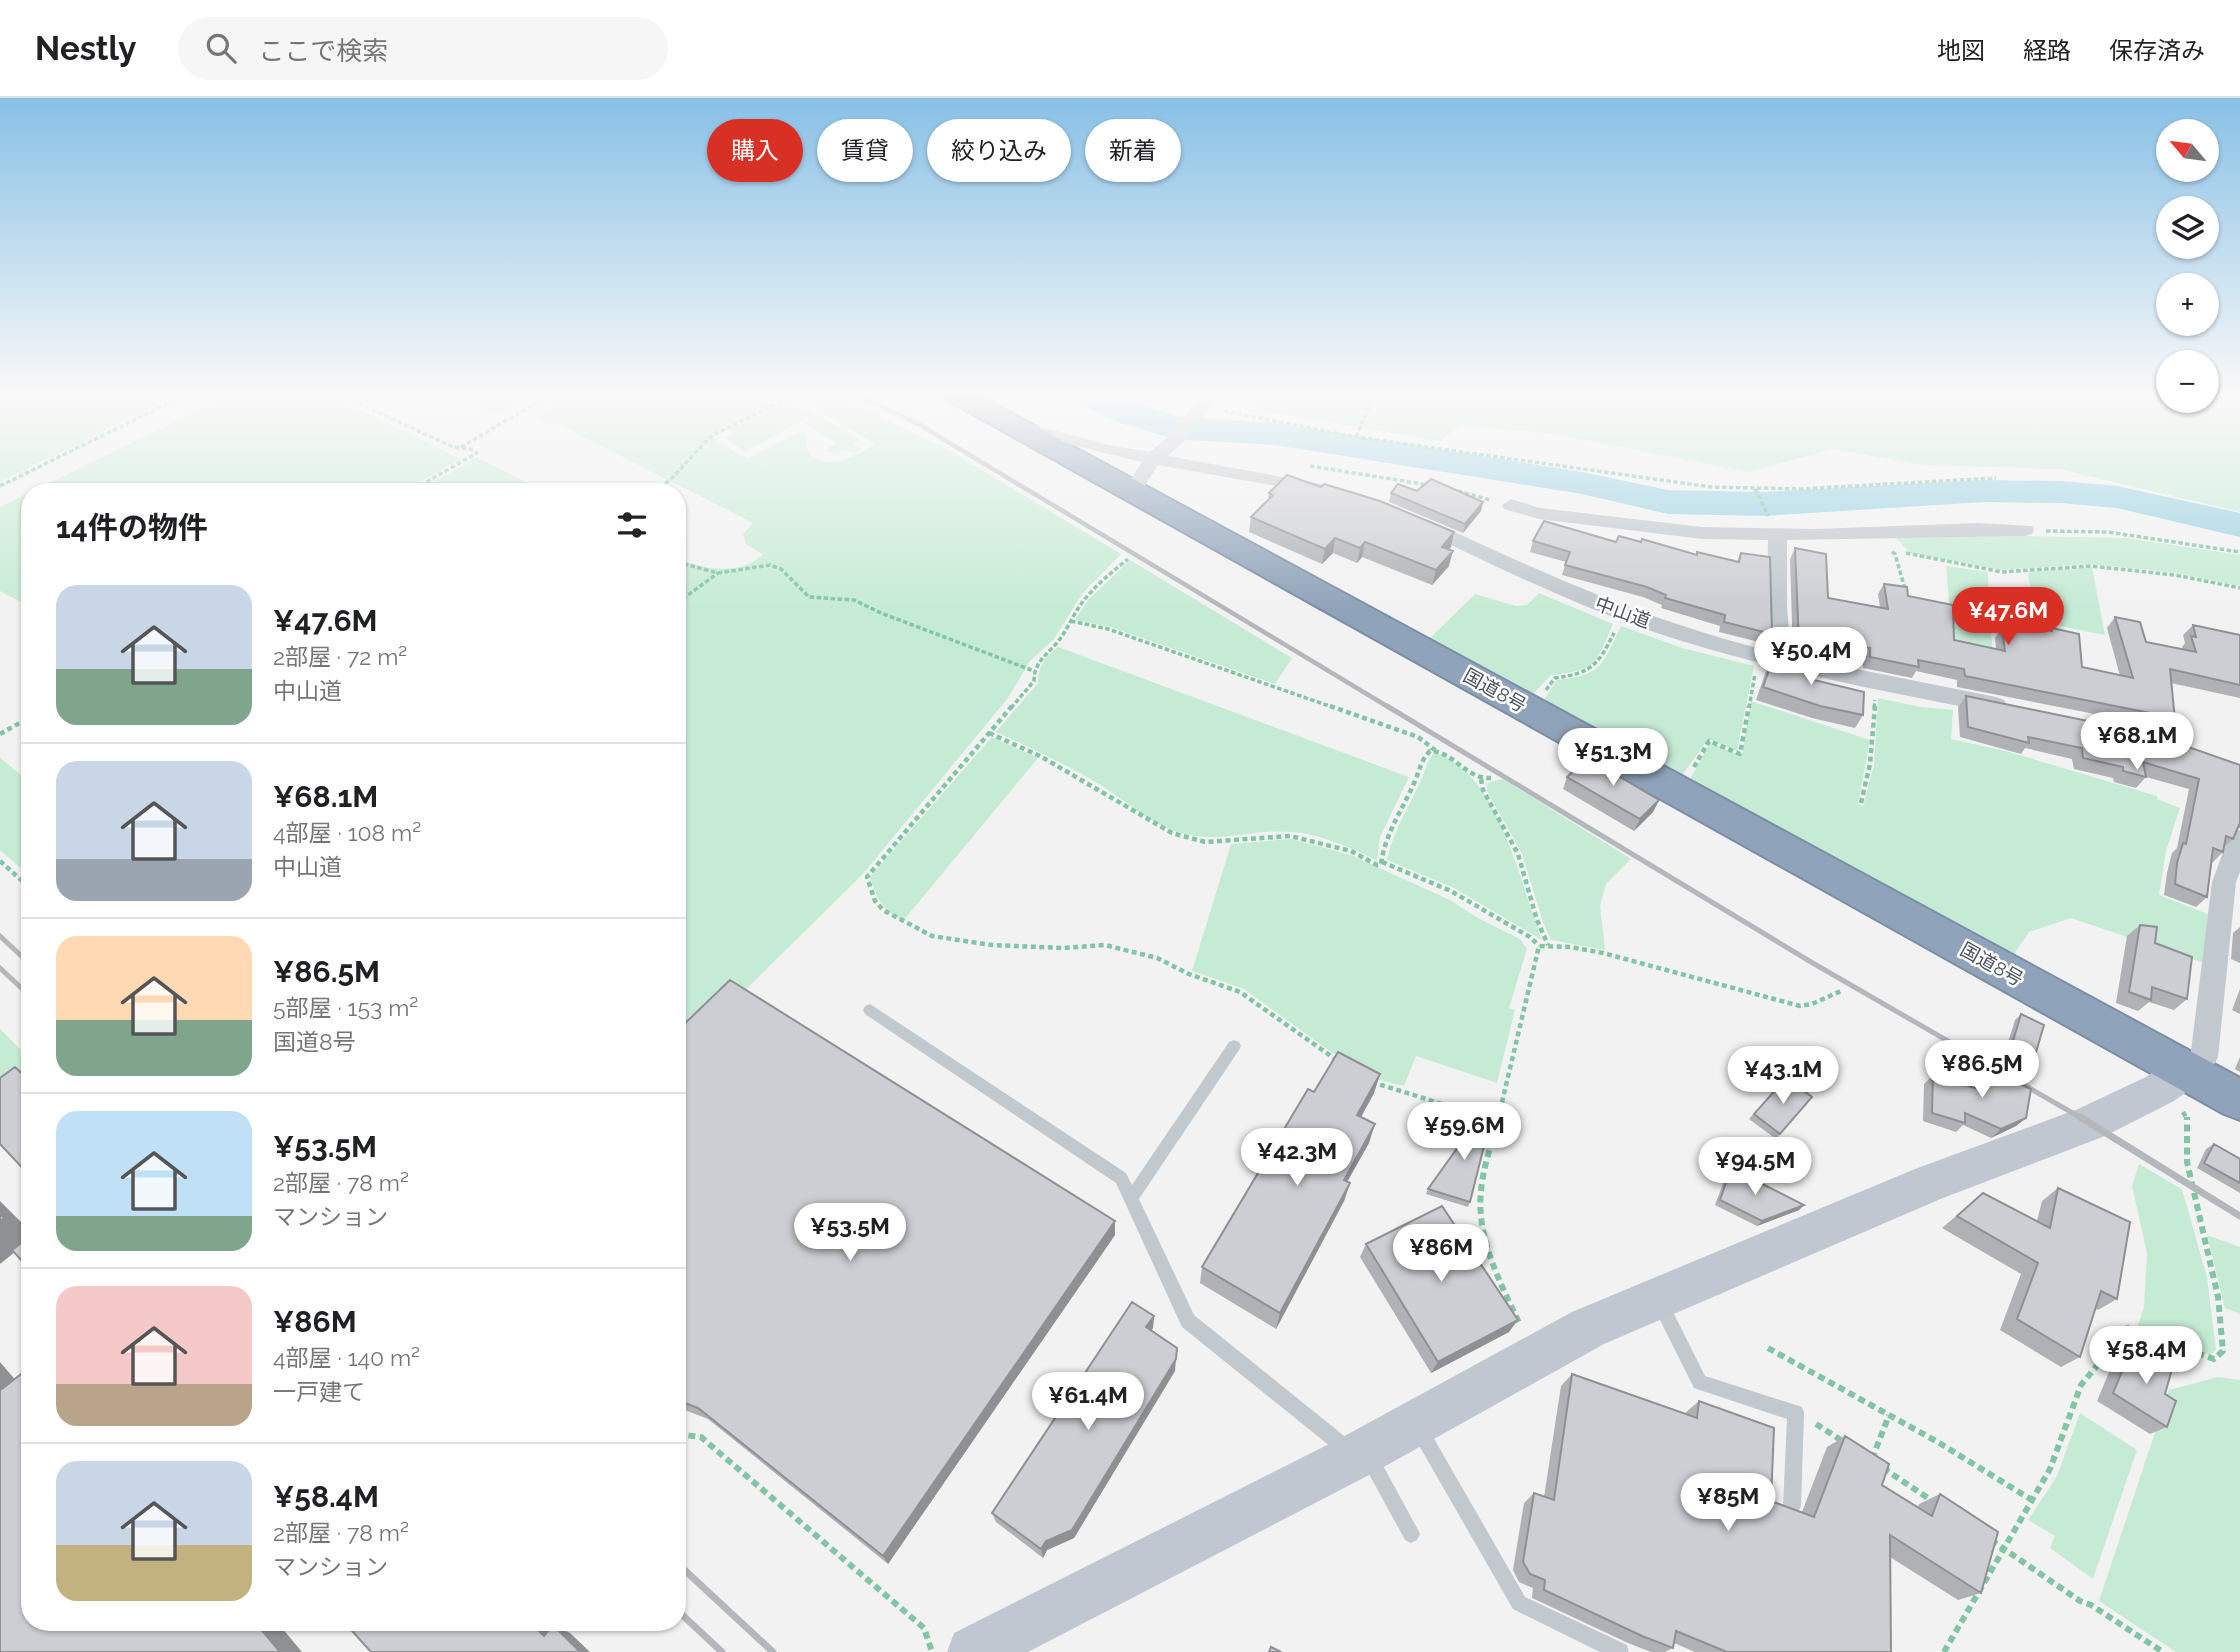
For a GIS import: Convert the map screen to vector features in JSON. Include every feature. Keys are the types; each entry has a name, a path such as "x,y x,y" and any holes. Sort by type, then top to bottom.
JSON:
{"highway":[{"name":"国道8号","path":"1104,465 1133,490 1679,792 2173,1079 2240,1100"}],"street":[{"path":"1133,490 1149,465"},
{"path":"1186,465 1292,482 1337,493"},
{"path":"1511,505 1539,513 1702,533 2025,530"},
{"name":"中山道","path":"1399,514 1547,583 1684,634 1781,662 2017,709"},
{"path":"1775,531 1781,662"},
{"path":"973,1652 1361,1453 1533,1358 1579,1326 1658,1298 1930,1183 2091,1123 2173,1079 2204,1057 2224,882 2240,839"}],"lane":[{"path":"870,1010 1121,1178 1188,1321 1361,1453 1411,1534"},
{"path":"1131,1198 1234,1046"},
{"path":"1658,1298 1700,1382 1796,1413 1792,1506"},
{"path":"1416,1423 1519,1603 1620,1652"}],"path":[{"path":"0,486 44,465"},
{"path":"425,483 457,465"},
{"path":"665,483 684,465"},
{"path":"1548,465 1711,486 1755,488 1800,489 1996,478"},
{"path":"1292,482 1300,470 1307,466 1319,466 1438,486"},
{"path":"1755,488 1775,531"},
{"path":"1450,490 1511,505"},
{"path":"2025,530 2108,532 2240,552"},
{"path":"1866,533 1895,554 1906,593"},
{"path":"1886,533 1908,555 2002,572 2091,566 2175,575 2240,588"},
{"path":"1128,559 1102,580 1084,600 1034,671 1034,681 867,877 875,901 883,910 932,936 992,946 1063,948 1105,945 1157,958 1189,974 1240,992 1349,1068"},
{"path":"686,564 718,573"},
{"path":"686,596 718,573 752,565 770,565 781,569 809,597 854,600 881,613 1034,671"},
{"path":"1531,710 1555,678 1591,670 1601,660 1624,613"},
{"path":"1071,621 1108,629 1418,737 1435,751 1481,779 1491,778"},
{"path":"1679,792 1709,741 1740,754 1759,656"},
{"path":"1861,803 1870,764 1876,682"},
{"path":"0,734 21,722"},
{"path":"989,733 1040,756 1172,833 1205,842 1290,836 1351,851 1377,865 1382,862"},
{"path":"1382,862 1385,839 1416,779 1422,759 1430,751 1435,751"},
{"path":"1481,779 1483,790 1518,854 1537,920 1548,945"},
{"path":"0,861 21,880"},
{"path":"1382,862 1451,891 1530,937 1539,946"},
{"path":"1539,946 1608,954 1683,972 1800,1006 1812,1004 1841,991"},
{"path":"1533,1358 1492,1264 1481,1210 1481,1190 1539,946"},
{"path":"1361,1075 1373,1082 1498,1122"},
{"path":"1944,1652 2050,1469 2081,1385 2128,1328 2214,1359 2223,1351 2218,1297 2187,1162 2187,1116 2173,1079"},
{"path":"1768,1348 1889,1415 2032,1500"},
{"path":"1796,1413 1853,1448"},
{"path":"1872,1460 1889,1415"},
{"path":"686,1435 701,1437 924,1628 932,1652"},
{"path":"1862,1454 1938,1504"},
{"path":"1982,1534 2080,1601 2091,1605 2163,1652"}],"green space":[{"path":"0,465 36,465 0,482"},
{"path":"87,465 451,465 418,483 49,483"},
{"path":"464,465 492,465 528,483 432,483"},
{"path":"638,465 973,465 1121,554 1082,594 1054,639 1030,661 1008,698 862,875 686,1048 686,562 709,568 733,568 755,561 763,554 746,544 743,534 753,523 686,489 686,483 674,483"},
{"path":"1711,465 1776,465 1749,472"},
{"path":"1918,465 2240,465 2240,512 2059,469"},
{"path":"21,496 21,602 0,591 0,507"},
{"path":"1896,538 2127,538 2240,555 2240,586 2176,573 2091,564 2002,570 1910,553"},
{"path":"1130,560 1292,658 1275,684 1110,627 1075,620 1088,600"},
{"path":"1946,566 1988,572 1989,619 1994,657 1953,648"},
{"path":"2092,567 2105,635 2035,621 2028,572"},
{"path":"1539,593 1613,624 1593,663 1578,671 1551,675 1533,694 1430,638 1475,594 1516,606 1527,605"},
{"path":"1621,626 1682,648 1754,666 1737,751 1708,739 1681,777 1543,701 1557,680 1584,675 1599,666"},
{"path":"1058,647 1409,777 1380,837 1377,861 1336,842 1302,833 1276,831 1204,837 1172,830 1145,816 1078,772 996,732 1038,683 1043,662"},
{"path":"1878,698 1953,710 1951,739 2006,751 2157,796 2157,799 2180,808 2166,851 2159,895 2208,914 2204,963 2071,918 2029,932 2012,957 1689,781 1710,743 1742,756 1751,701 1870,740 1858,804 1863,806 1874,765"},
{"path":"992,737 1038,758 903,921 881,903 870,877"},
{"path":"1434,753 1456,763 1475,782 1491,805 1515,862 1542,940 1454,888 1387,860 1398,828"},
{"path":"0,758 21,775 21,868 0,850"},
{"path":"1503,779 1631,859 1606,884 1600,906 1605,950 1551,940 1522,854 1487,791 1487,783"},
{"path":"1291,839 1351,855 1450,900 1520,939 1527,949 1509,1008 1515,1010 1497,1083 1416,1056 1404,1086 1375,1079 1331,1052 1244,989 1192,971 1231,844"},
{"path":"0,1029 21,1050 21,1079 0,1094"},
{"path":"2139,1164 2182,1189 2207,1277 2216,1350 2210,1355 2137,1328 2144,1307 2147,1253 2132,1186"},
{"path":"2207,1235 2240,1247 2240,1314 2225,1308"},
{"path":"2218,1377 2240,1380 2240,1652 2176,1652 2099,1601 2169,1390"},
{"path":"2080,1413 2137,1450 2093,1579 2050,1548 2055,1536 2028,1520 2057,1476"}],"building":[{"path":"1287,475 1321,487 1324,484 1380,501 1454,532 1442,547 1453,551 1436,570 1365,542 1360,548 1335,538 1325,549 1251,517 1273,495 1269,493"},
{"path":"1431,479 1483,502 1465,524 1391,493 1398,484 1417,491"},
{"path":"1544,521 1616,542 1619,536 1641,542 1642,539 1697,555 1697,552 1739,562 1741,553 1770,557 1772,634 1724,622 1725,615 1665,598 1666,595 1647,587 1565,565 1570,552 1533,541"},
{"path":"1795,548 1826,554 1828,598 1888,609 1884,584 1907,587 1908,596 1953,605 1954,640 2005,651 2002,628 2025,632 2024,625 2052,631 2052,628 2079,634 2082,667 2133,678 2115,617 2140,622 2146,642 2196,652 2191,636 2196,637 2193,625 2240,635 2240,685 2170,669 2175,720 1965,676 1964,669 1918,660 1919,667 1870,657 1870,648 1812,636 1812,646 1799,644"},
{"path":"1774,656 1814,664 1814,680 1864,692 1863,715 1820,706 1763,687"},
{"path":"1966,696 2151,734 2240,765 2240,823 2233,839 2226,836 2223,852 2213,848 2207,897 2175,884 2177,863 2183,843 2186,844 2199,779 2143,762 2146,777 2123,771 2123,767 2083,758 2082,748 2028,737 2029,743 1968,727"},
{"path":"1588,758 1659,800 1640,819 1567,777"},
{"path":"2140,925 2157,927 2155,943 2192,957 2187,999 2152,987 2151,1000 2129,992"},
{"path":"730,980 1115,1221 883,1556 698,1408 686,1403 686,1022"},
{"path":"2021,1014 2044,1025 2036,1052 2013,1041"},
{"path":"1338,1052 1380,1074 1357,1115 1375,1124 1344,1180 1350,1183 1280,1313 1202,1267 1308,1089 1314,1092"},
{"path":"15,1067 21,1073 21,1166 0,1144 0,1078"},
{"path":"1986,1069 2031,1089 2026,1118 2001,1129 1965,1113 1965,1123 1932,1113 1933,1075 1981,1090"},
{"path":"1786,1078 1812,1097 1780,1134 1754,1114"},
{"path":"1468,1113 1490,1122 1470,1202 1428,1189 1458,1147"},
{"path":"2214,1144 2240,1159 2240,1183 2204,1163"},
{"path":"1731,1168 1804,1205 1762,1221 1720,1200"},
{"path":"2058,1188 2130,1222 2117,1299 2101,1291 2080,1357 2017,1319 2038,1263 1957,1216 1983,1193 2050,1228"},
{"path":"1442,1206 1518,1320 1438,1362 1366,1244"},
{"path":"21,1244 21,1260 12,1250"},
{"path":"1132,1302 1154,1316 1146,1327 1177,1348 1176,1359 1072,1530 1046,1541 1041,1549 992,1513"},
{"path":"2133,1345 2172,1369 2165,1394 2176,1401 2167,1427 2113,1393"},
{"path":"21,1374 21,1631 262,1631 280,1652 0,1652 0,1387 2,1389"},
{"path":"1572,1374 1697,1418 1699,1401 1774,1428 1771,1501 1814,1517 1845,1436 1889,1464 1882,1485 1932,1516 1940,1494 1998,1532 1981,1593 1890,1535 1891,1652 1727,1652 1676,1631 1673,1648 1544,1590 1545,1580 1530,1574 1523,1562 1534,1493 1554,1500"},
{"path":"352,1631 539,1631 544,1636 548,1631 559,1631 580,1652 371,1652"}],"waterway":[{"path":"1466,465 1582,483 1668,502 1764,504 1984,491 2061,492 2117,497 2240,525"}],"railway":[{"path":"986,465 1390,708"},
{"path":"1387,706 1811,962 2083,1119"},
{"path":"0,936 21,956"},
{"path":"0,968 21,988"},
{"path":"2080,1117 2240,1216"},
{"path":"686,1571 773,1652"},
{"path":"686,1618 722,1652"}]}
